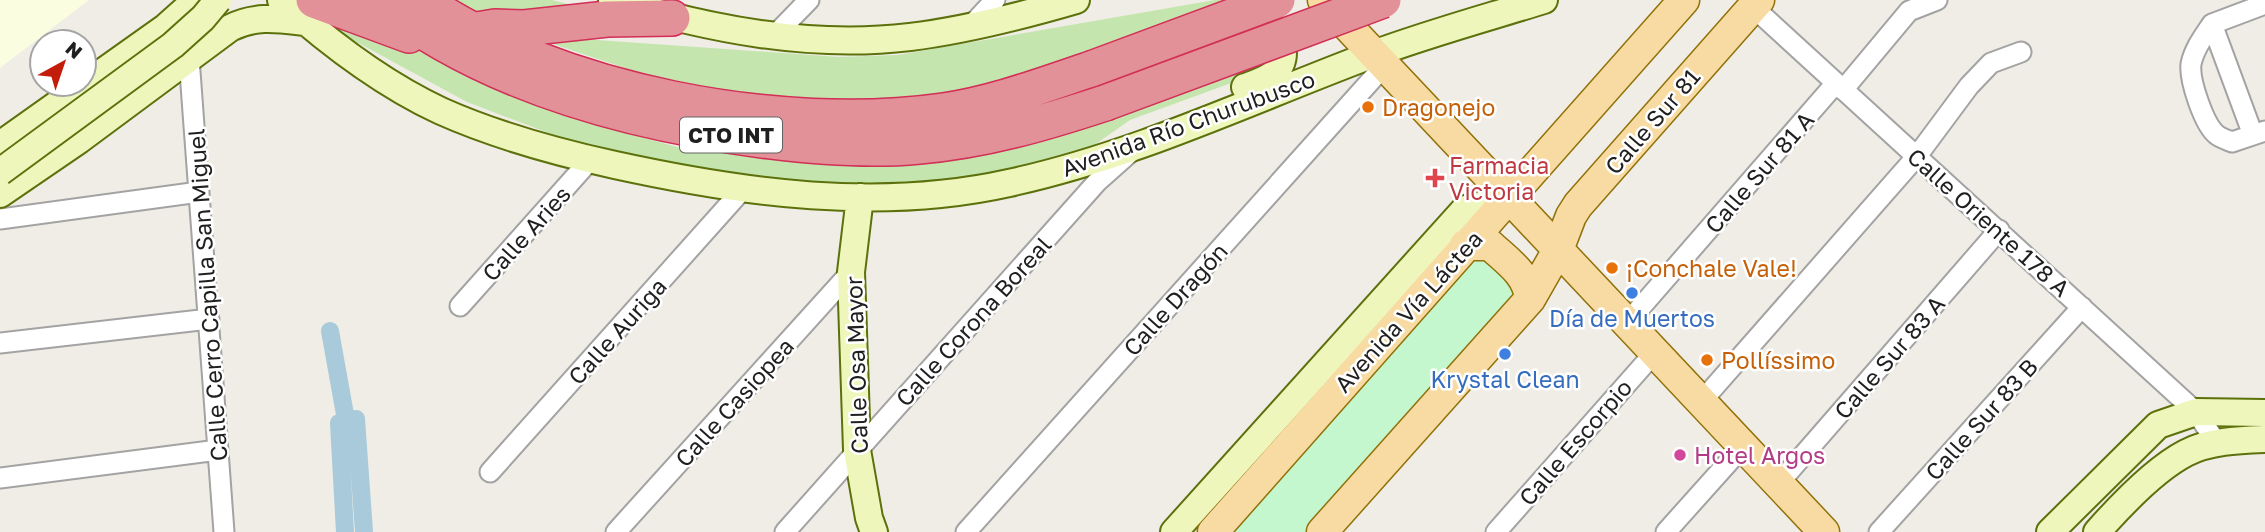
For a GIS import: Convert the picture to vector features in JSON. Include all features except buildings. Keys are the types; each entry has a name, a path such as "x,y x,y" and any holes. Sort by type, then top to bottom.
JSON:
{"highway":[{"name":"CTO INT","path":"379,0 395,13 462,40 540,60 629,89 722,108 793,116 860,117 946,111 1017,94 1277,0"},
{"name":"CTO INT","path":"422,0 462,40 526,82 619,112 706,131 819,146 885,148 957,142 1032,125 1105,103 1383,0"},
{"path":"310,11 400,33 462,40 495,27 524,28 607,19 672,18"}],"main road":[{"path":"10,138 166,27 196,0"},
{"path":"0,172 173,45 204,18 218,0"},
{"name":"Avenida Río Churubusco","path":"281,0 310,11 377,75 440,110 521,141 591,159 743,189 860,197 973,190 1104,158 1544,0"},
{"path":"612,0 672,18 774,36 825,40 877,39 969,28 1076,0"},
{"path":"1104,158 1144,125 1270,78 1279,69 1284,60 1283,50 1240,0"},
{"path":"1322,0 1824,532"},
{"path":"1509,198 1658,11 1684,0"},
{"name":"Calle Sur 81","path":"1558,250 1578,205 1756,3"},
{"path":"0,194 243,21 310,11"},
{"path":"56,104 50,115 53,132 65,141 79,140"},
{"path":"10,138 33,134 41,144 43,157 36,168"},
{"name":"Calle Osa Mayor","path":"860,197 851,272 857,450 874,532"},
{"name":"Avenida Vía Láctea","path":"1213,532 1509,198"},
{"name":"Avenida Vía Láctea","path":"1174,532 1465,209 1509,198"},
{"path":"1465,245 1490,245 1523,276 1529,285 1531,299"},
{"path":"1322,532 1531,299 1558,250"},
{"path":"2050,532 2158,425 2196,412 2262,430"},
{"path":"2097,532 2171,462 2186,453 2262,430"}],"street":[{"path":"774,36 809,0"},
{"path":"969,28 995,0"},
{"path":"1907,5 1937,0"},
{"name":"Calle Oriente 178 A","path":"1756,3 1840,86 2196,412 2217,443"},
{"path":"2212,24 2259,133 2232,142 2218,136 2204,117 2191,65 2199,44 2212,24 2265,4"},
{"name":"Calle Sur 81 A","path":"1627,323 1840,86 1907,5"},
{"path":"1701,402 1917,156 1969,86 1992,63 2021,52"},
{"name":"Calle Cerro Capilla San Miguel","path":"189,58 224,532"},
{"name":"Calle Dragón","path":"966,532 1379,60"},
{"name":"Calle Corona Boreal","path":"785,532 1097,182 1137,146"},
{"name":"Calle Aries","path":"460,306 591,159"},
{"name":"Calle Auriga","path":"490,472 743,189"},
{"path":"0,219 199,192"},
{"name":"Calle Sur 83 A","path":"1779,483 1999,230"},
{"name":"Calle Casiopea","path":"616,532 851,272"},
{"name":"Calle Sur 83 B","path":"1880,532 2082,307"},
{"path":"0,343 208,319"},
{"name":"Calle Escorpio","path":"1496,532 1655,352"},
{"path":"1666,532 1743,446"},
{"path":"0,478 218,450"}],"shaded area":[{"path":"0,0 89,0 52,28 28,28 28,47 0,68"}],"green space":[{"path":"450,0 552,0 588,9 477,15"},
{"path":"1224,0 1051,68 1012,80 898,103 776,100 646,75 526,35 839,57 898,55"},
{"path":"301,5 416,49 475,81 579,120 681,148 830,164 967,159 1075,129 1270,58 1264,71 1130,120 1090,148 967,183 827,188 676,170 572,142 467,102 329,27"},
{"path":"1489,254 1519,282 1516,305 1318,532 1227,532 1466,261"}],"waterway":[{"path":"330,331 348,431"},
{"path":"345,532 339,423 356,419 364,532"}],"place":[{"name":"Dragonejo","path":"1368,107"},
{"name":"Farmacia Victoria","path":"1435,178"},
{"name":"¡Conchale Vale!","path":"1612,268"},
{"name":"Día de Muertos","path":"1632,293"},
{"name":"Krystal Clean","path":"1505,354"},
{"name":"Pollíssimo","path":"1707,360"},
{"name":"Hotel Argos","path":"1680,455"}]}
